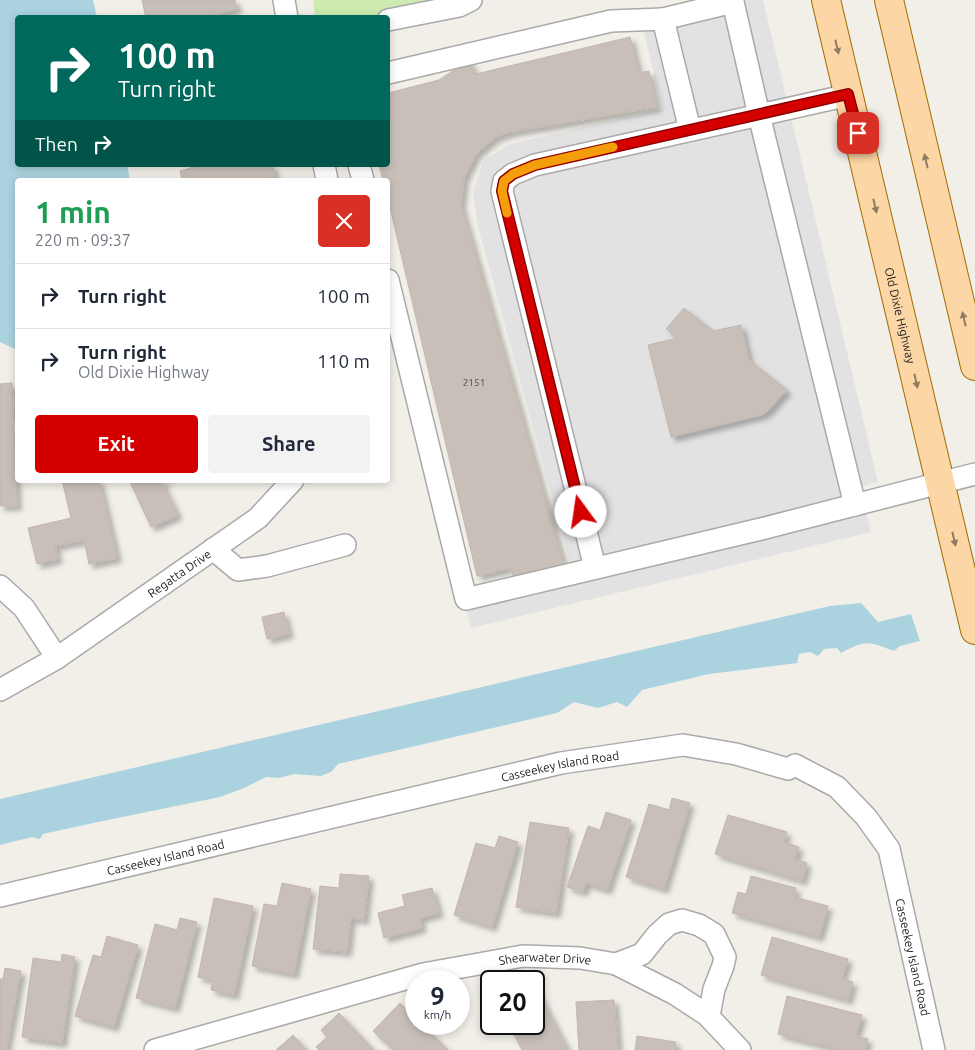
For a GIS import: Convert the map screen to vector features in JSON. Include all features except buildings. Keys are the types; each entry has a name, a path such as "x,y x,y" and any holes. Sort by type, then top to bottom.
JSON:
{"main road":[{"name":"Old Dixie Highway","path":"826,0 975,630"},
{"path":"888,0 975,366"}],"street":[{"path":"284,0 286,15"},
{"path":"390,20 459,6 471,0"},
{"path":"390,73 611,20 663,19 733,2 855,505"},
{"path":"663,19 690,130"},
{"path":"595,568 502,191 504,181 513,174 535,165 848,94"},
{"path":"390,288 466,599 761,529 975,474"},
{"name":"Regatta Drive","path":"0,690 57,658 258,518 290,483"},
{"path":"213,549 238,570 267,566 345,545"},
{"path":"0,586 24,608 57,658"},
{"name":"Casseekey Island Road","path":"0,896 561,763 682,745 736,754 788,769 795,765 837,787 866,817 889,849 934,1050"},
{"path":"616,964 642,954 668,924 682,920 699,924 714,934 725,957 714,989 708,1016"},
{"name":"Shearwater Drive","path":"155,1050 423,974 523,956 580,958 616,964 675,994 708,1016 740,1050"}],"green space":[{"path":"313,0 435,0 434,5 381,15 315,15"}],"shaded area":[{"path":"725,0 763,0 878,482 860,487 871,532 471,628 462,591 571,566 478,227 473,192 483,161 510,144 662,109 641,19"}],"water":[{"path":"0,0 93,0 97,15 15,15 15,167 127,167 130,178 15,178 15,349 0,342"},
{"path":"861,603 878,622 911,614 920,641 900,646 894,651 867,643 841,653 837,648 824,649 818,656 810,652 799,654 797,663 709,674 642,690 627,707 617,702 598,708 574,702 557,713 338,764 331,772 321,776 294,774 279,778 266,777 220,797 43,834 40,839 32,837 0,845 0,799 830,606"}],"slow traffic":[{"path":"507,213 502,191 504,181 513,174 535,165 613,147"}],"route":[{"path":"581,512 502,191 504,181 513,174 535,165 848,94 858,133"}]}
